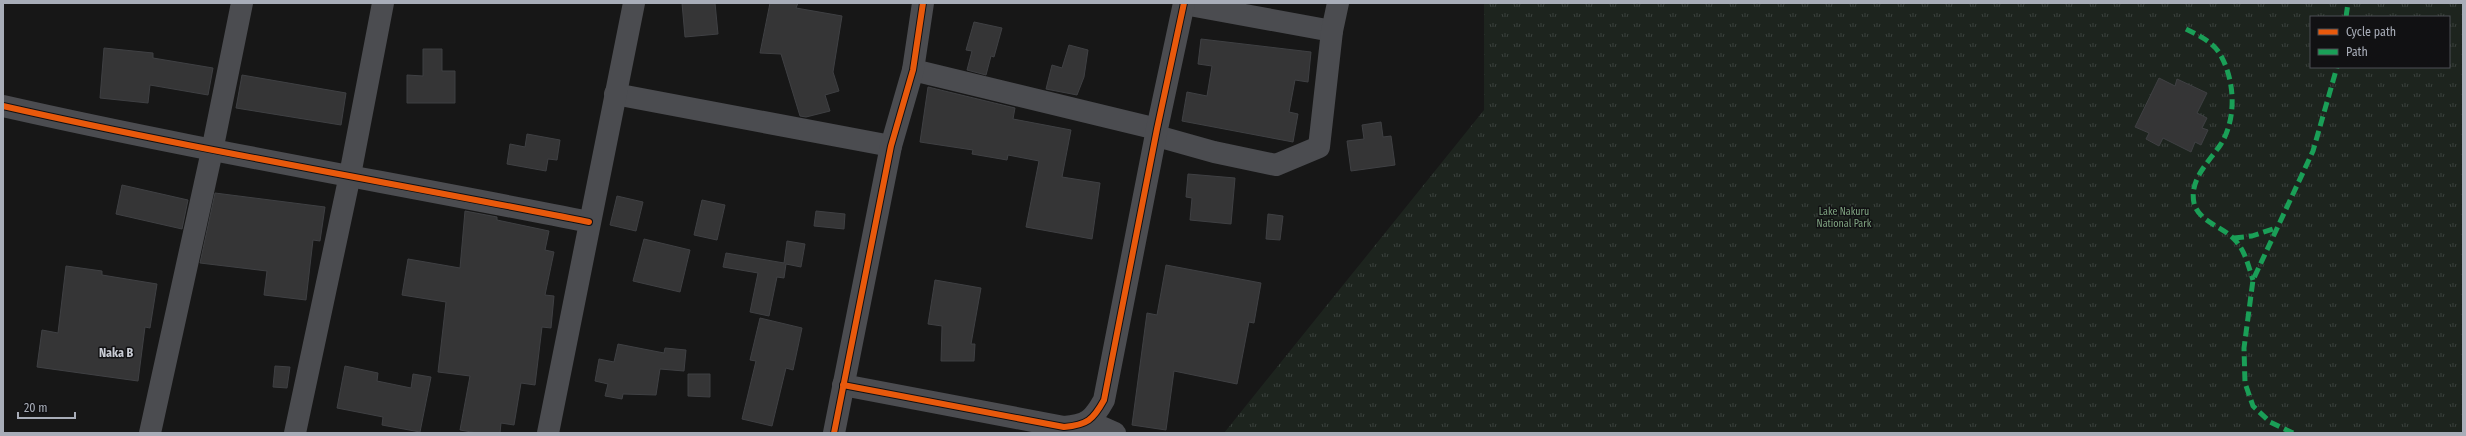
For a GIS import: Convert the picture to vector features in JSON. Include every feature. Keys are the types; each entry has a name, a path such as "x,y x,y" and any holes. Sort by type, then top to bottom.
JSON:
{"street":[{"path":"150,433 212,151 242,3"},
{"path":"295,433 350,175 383,3"},
{"path":"548,433 634,3"},
{"path":"834,433 891,146 913,70 923,3"},
{"path":"843,384 1064,427 1080,426 1088,421 1097,414 1104,400 1184,3 1332,31"},
{"path":"913,70 1157,132 1214,152 1276,165 1319,147 1332,31 1338,3"},
{"path":"615,94 891,146"},
{"path":"3,106 212,151 350,175 589,222"},
{"path":"1088,421 1115,433"}],"green space":[{"name":"Lake Nakuru National Park","path":"1484,3 2463,3 2463,433 1224,433 1484,110"}],"building":[{"path":"682,3 715,3 718,34 685,37"},
{"path":"770,3 798,3 796,8 842,16 833,72 839,91 825,95 830,111 806,117 800,116 781,54 760,53"},
{"path":"974,22 1002,28 994,57 991,56 986,75 967,70 972,51 966,50"},
{"path":"1201,39 1311,52 1308,82 1295,80 1289,112 1298,114 1293,142 1182,121 1187,92 1207,96 1212,66 1198,64"},
{"path":"1069,45 1088,50 1084,77 1077,95 1046,89 1052,65 1062,68"},
{"path":"104,48 153,53 153,58 213,68 208,95 150,85 148,103 100,98"},
{"path":"423,49 442,49 442,71 455,71 455,103 407,103 407,75 423,76"},
{"path":"242,75 346,93 341,125 236,108"},
{"path":"2159,78 2175,86 2177,79 2207,93 2197,113 2207,118 2202,128 2208,130 2201,145 2195,142 2191,152 2163,138 2159,146 2146,139 2149,133 2135,127"},
{"path":"928,87 1015,108 1013,119 1071,130 1062,177 1100,183 1092,239 1026,227 1039,161 1008,155 1007,160 972,154 973,150 920,142"},
{"path":"1381,122 1383,137 1391,136 1395,165 1351,171 1347,141 1364,139 1362,125"},
{"path":"527,134 560,140 557,160 548,159 546,171 507,164 510,144 525,147"},
{"path":"1188,174 1235,178 1231,224 1190,220 1192,198 1186,197"},
{"path":"122,185 188,200 182,229 116,214"},
{"path":"215,193 325,207 320,241 313,240 306,300 264,295 267,271 200,263"},
{"path":"617,196 643,202 636,231 610,225"},
{"path":"702,200 725,205 717,240 694,235"},
{"path":"465,211 497,217 497,220 549,231 545,250 554,252 545,295 554,296 551,328 542,327 535,385 521,383 514,425 501,423 500,433 477,433 460,430 470,376 438,372 446,302 402,295 408,259 460,268"},
{"path":"816,211 845,214 844,229 814,226"},
{"path":"1268,214 1283,216 1280,240 1266,239"},
{"path":"644,239 690,250 680,292 633,281"},
{"path":"787,241 805,244 801,267 786,264 784,278 777,277 769,316 750,312 758,273 723,267 726,253 784,263"},
{"path":"1166,265 1261,283 1254,323 1249,322 1237,384 1174,371 1166,430 1132,425 1147,313 1157,315"},
{"path":"66,266 102,271 102,275 157,284 150,328 145,327 138,381 37,367 42,330 58,333"},
{"path":"935,280 981,288 971,344 975,344 974,361 941,361 942,326 928,324"},
{"path":"760,318 802,328 793,370 786,368 772,426 742,419 756,361 750,360"},
{"path":"618,344 664,353 665,348 686,350 684,371 660,369 656,395 623,394 622,399 605,396 608,384 595,381 599,359 614,362"},
{"path":"275,366 290,367 287,388 273,387"},
{"path":"345,366 378,373 377,381 411,388 413,374 431,377 420,432 382,425 383,417 337,408"},
{"path":"688,374 710,374 710,397 688,396"}],"marked path":[{"path":"2346,16 2348,3"},
{"path":"2186,29 2209,42 2220,54 2229,75 2232,99 2230,123 2226,134 2221,144 2201,171 2197,179 2194,186 2194,203 2200,215 2238,243 2246,258 2253,280"},
{"path":"2293,433 2270,422 2253,406 2245,383 2244,348 2253,280 2313,151 2337,68"},
{"path":"2234,238 2252,236 2276,228"}],"cycle path":[{"path":"834,433 891,146 913,70 923,3"},
{"path":"843,385 1064,427 1084,423 1093,417 1104,400 1157,129 1184,3"},
{"path":"3,106 222,152 589,222"}],"district":[{"name":"Naka B","path":"116,353"}]}
